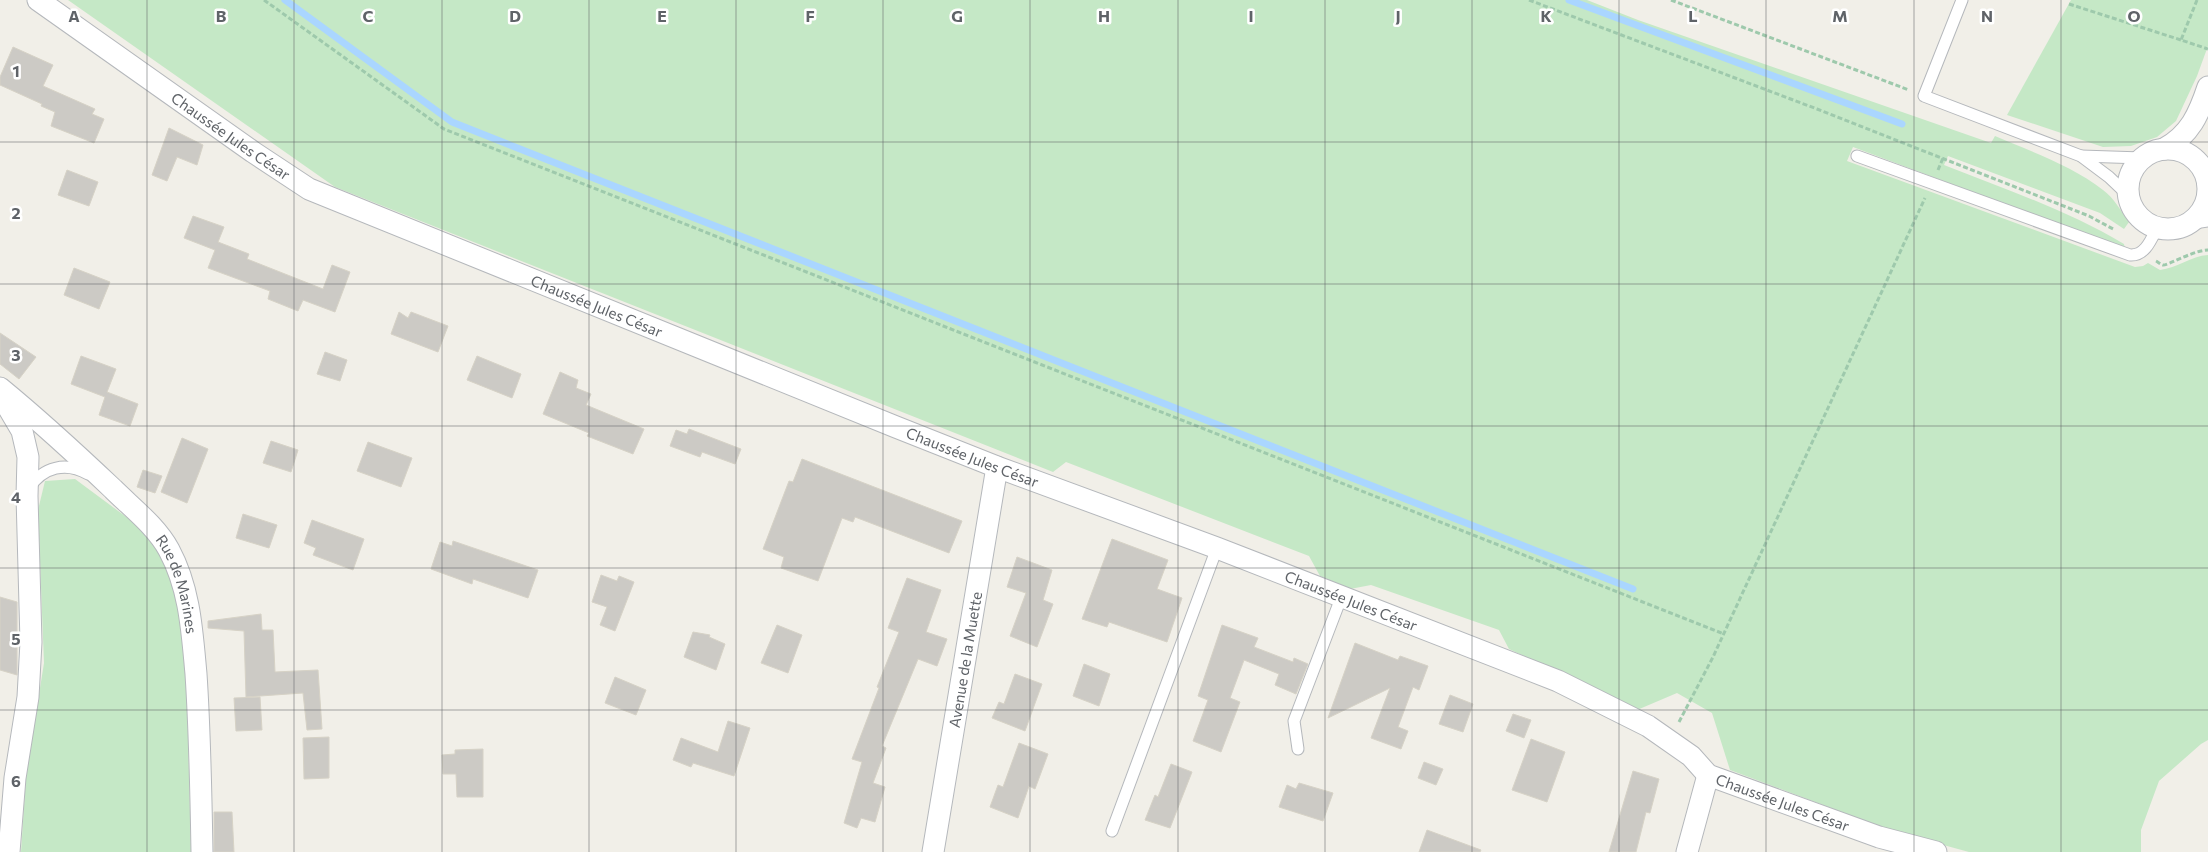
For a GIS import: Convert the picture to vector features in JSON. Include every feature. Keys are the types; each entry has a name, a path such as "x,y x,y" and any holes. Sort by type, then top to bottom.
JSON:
{"street":[{"name":"Chaussée Jules César","path":"38,0 253,152 309,189 760,374 997,467 1217,548 1558,681 1648,726 1691,756 1708,775 1879,837 1936,852"},
{"path":"2164,149 2182,152 2198,162 2205,173 2208,186 2206,204 2195,219 2198,223 2176,229 2157,228 2143,221 2135,212 2129,196 2129,178 2142,158 2174,144 2190,129 2208,87"},
{"path":"2198,162 2197,131 2200,109"},
{"name":"Rue de Marines","path":"0,388 46,426 109,486 158,533 169,549 186,592 192,627 200,738 202,852"},
{"path":"0,395 14,415 25,441 28,457 30,668 14,778 9,852"},
{"name":"Avenue de la Muette","path":"933,852 997,467"},
{"path":"1687,852 1708,775"}],"lane":[{"path":"1962,0 1924,96 2080,156 2109,177 2129,196"},
{"path":"1857,156 2121,253 2135,255 2141,252 2149,244 2157,228"},
{"path":"2080,156 2142,158"},
{"path":"27,496 29,489 39,476 62,466 78,468 109,486"},
{"path":"1112,830 1217,548"},
{"path":"1298,749 1294,721 1342,598"}],"path":[{"path":"264,0 444,129 1724,634"},
{"path":"1529,0 1944,158 2097,220 2122,235 2141,252 2163,265 2198,250 2208,250"},
{"path":"1672,0 1924,96"},
{"path":"2181,40 2197,0"},
{"path":"2069,4 2208,49"},
{"path":"1669,740 1692,699 1724,634 1944,158"}],"green space":[{"path":"68,0 1587,0 1638,20 1991,143 1995,136 2051,160 2091,181 2111,197 2129,222 2124,229 2100,213 1948,156 1944,165 2036,201 2080,221 2124,244 2125,249 1853,147 1847,161 2135,267 2148,263 2160,270 2196,257 2208,255 2208,740 2159,781 2141,830 2141,852 1969,852 1892,831 1730,770 1712,713 1677,693 1637,710 1509,649 1499,630 1371,585 1350,589 1320,576 1309,556 1066,462 1053,472 335,187"},
{"path":"2071,0 2208,0 2208,46 2197,76 2176,121 2157,137 2131,146 2103,147 2007,115"},
{"path":"75,479 160,542 185,619 191,852 21,852 26,776 44,663 38,510 45,481"}],"building":[{"path":"13,47 53,65 43,86 95,109 92,114 104,119 94,143 51,126 55,112 0,85 0,77"},
{"path":"169,128 203,145 197,165 177,157 167,181 152,175"},
{"path":"67,170 98,182 89,206 58,195"},
{"path":"193,216 224,227 218,242 249,254 247,259 323,289 332,265 350,272 335,312 303,300 298,311 268,299 270,291 208,268 215,250 184,238"},
{"path":"74,268 110,282 99,309 64,295"},
{"path":"399,312 408,318 411,312 448,326 438,352 391,334"},
{"path":"0,333 36,357 19,379 0,364"},
{"path":"325,352 347,360 340,381 317,374"},
{"path":"81,356 116,369 107,392 138,404 130,426 99,415 105,397 71,384"},
{"path":"477,356 521,374 512,398 467,380"},
{"path":"560,372 578,380 576,388 591,394 586,405 644,429 633,454 587,436 589,433 543,414"},
{"path":"689,429 741,449 735,464 702,452 700,457 670,446 676,430 687,434"},
{"path":"182,438 208,449 187,503 161,492"},
{"path":"271,441 298,450 291,472 263,463"},
{"path":"368,442 412,458 401,487 357,471"},
{"path":"802,459 962,521 949,553 855,517 853,522 842,518 818,581 781,568 784,557 763,549 789,481 793,482"},
{"path":"143,470 162,476 155,493 137,487"},
{"path":"243,514 277,525 269,548 236,538"},
{"path":"312,520 364,539 353,570 313,555 316,548 304,543"},
{"path":"1112,539 1168,560 1157,589 1182,598 1167,642 1109,622 1107,627 1082,619"},
{"path":"453,541 538,570 528,598 473,579 472,584 431,569 440,542 452,546"},
{"path":"1017,557 1052,570 1043,600 1053,604 1037,647 1010,636 1026,593 1007,587"},
{"path":"601,575 617,581 619,576 634,582 615,631 600,625 607,607 592,602"},
{"path":"907,578 941,590 926,632 947,639 937,666 918,659 882,746 886,748 873,783 885,787 875,822 861,818 857,828 844,823 862,762 852,759 879,688 877,687 899,632 888,628"},
{"path":"0,597 17,602 17,675 0,670"},
{"path":"261,614 262,630 273,630 275,672 318,670 322,729 307,730 303,693 246,697 244,631 208,628 208,621"},
{"path":"777,625 802,635 788,673 761,663"},
{"path":"1222,625 1258,638 1254,647 1293,662 1294,658 1308,664 1296,694 1275,685 1279,674 1244,660 1230,698 1240,702 1221,752 1193,741 1208,700 1198,696"},
{"path":"693,632 710,635 709,637 725,644 716,670 684,657"},
{"path":"1355,643 1398,660 1400,656 1428,666 1419,690 1413,687 1398,727 1408,731 1401,749 1371,738 1390,688 1328,718"},
{"path":"1084,664 1110,674 1099,706 1073,696"},
{"path":"1015,674 1042,684 1025,731 992,718 999,702 1004,704"},
{"path":"615,677 646,690 636,715 605,703"},
{"path":"1450,695 1473,704 1463,732 1439,724"},
{"path":"260,697 262,730 236,731 234,698"},
{"path":"1513,714 1531,720 1524,738 1506,731"},
{"path":"728,721 750,728 734,776 693,763 691,767 673,760 681,738 718,752"},
{"path":"329,737 329,778 304,779 303,738"},
{"path":"1531,739 1565,752 1547,802 1512,790"},
{"path":"1019,743 1048,754 1035,789 1029,786 1018,818 990,807 998,785 1003,787"},
{"path":"483,749 483,797 457,797 456,774 443,774 442,755 455,754 455,750"},
{"path":"1424,762 1443,769 1436,785 1418,778"},
{"path":"1171,764 1192,772 1170,828 1145,820 1155,795 1158,797"},
{"path":"1633,771 1659,779 1650,813 1646,812 1636,852 1609,852"},
{"path":"1299,783 1333,793 1323,821 1279,807 1287,785 1296,789"},
{"path":"214,812 232,812 234,852 214,852"},
{"path":"1427,830 1481,850 1480,852 1419,852"}],"waterway":[{"path":"285,0 452,122 1633,589"},
{"path":"1569,0 1902,124"}]}
